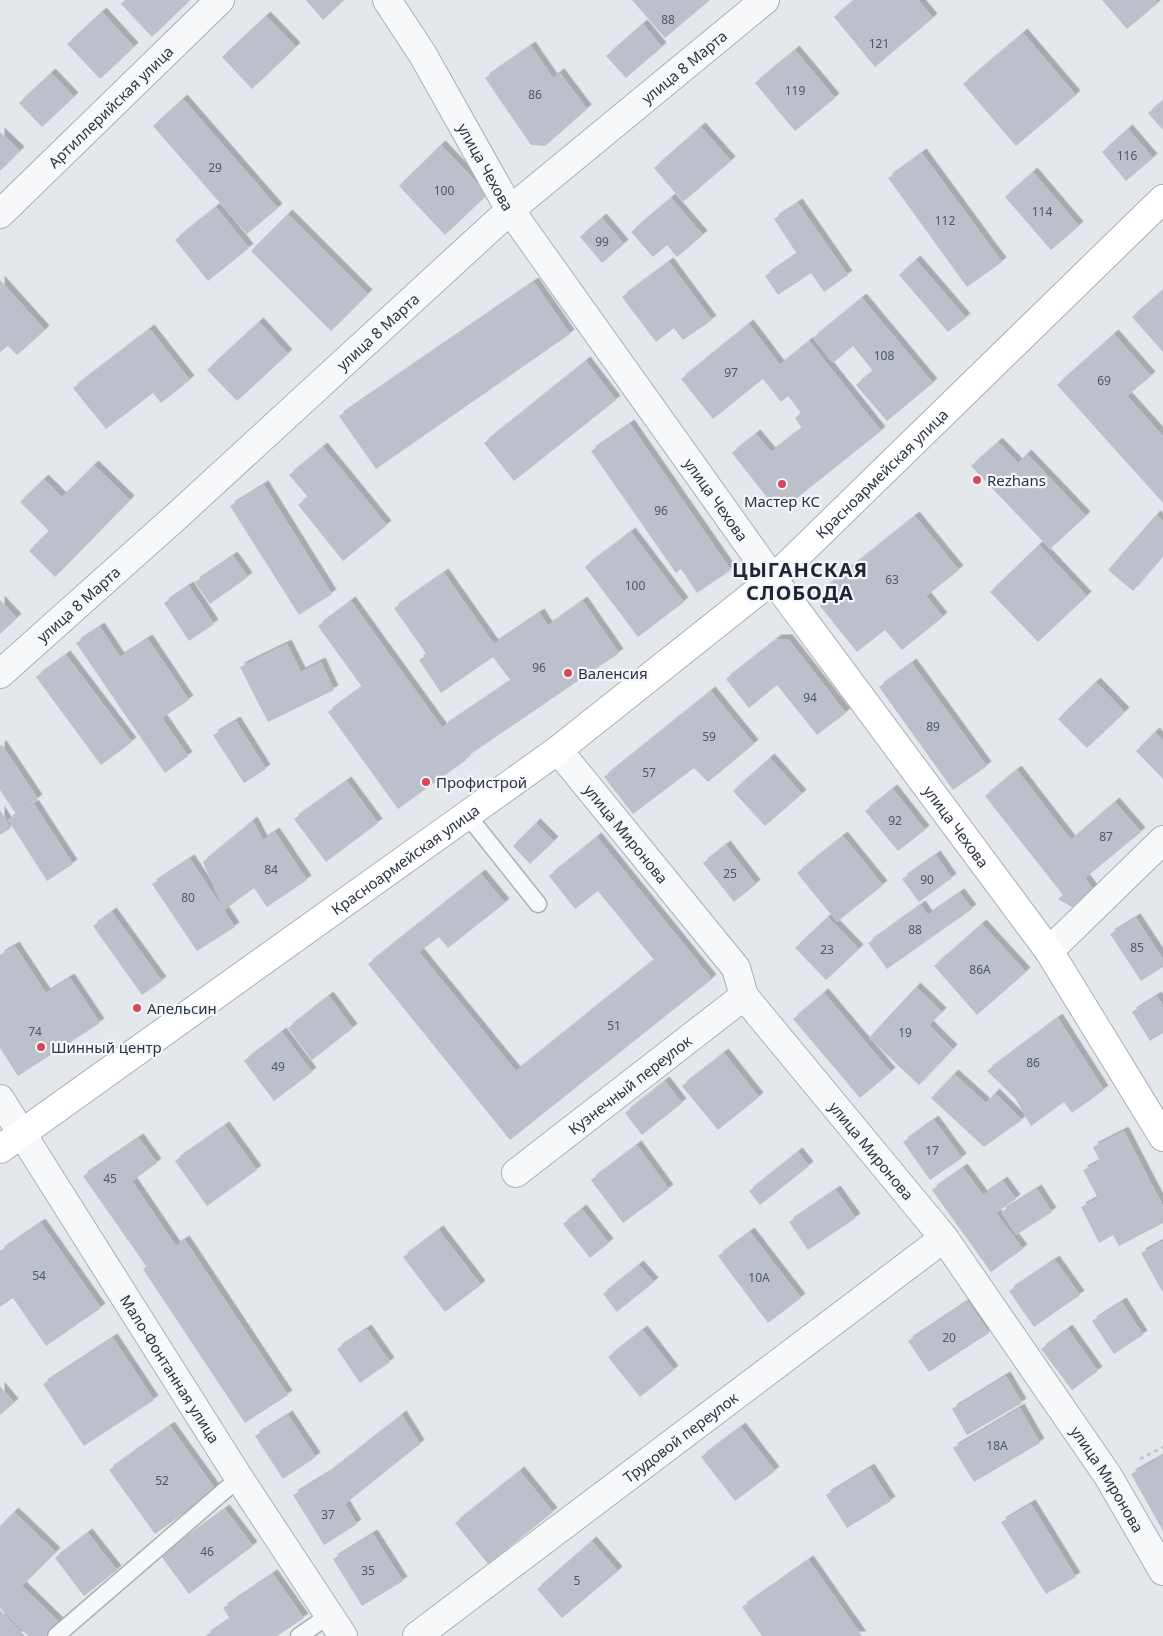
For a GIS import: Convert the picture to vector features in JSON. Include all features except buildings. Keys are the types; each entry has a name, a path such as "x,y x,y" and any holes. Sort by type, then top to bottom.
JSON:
{"main road":[{"name":"Красноармейская улица","path":"0,1149 558,750 773,579 1163,199"},
{"name":"улица Чехова","path":"773,579 1049,951 1163,1137"}],"street":[{"name":"Артиллерийская улица","path":"0,214 220,0"},
{"name":"улица Чехова","path":"387,0 424,55 510,210 773,579"},
{"name":"улица 8 Марта","path":"0,674 179,514 510,210 765,0"},
{"name":"улица Миронова","path":"558,750 736,968 744,996 944,1238 1108,1476 1163,1572"},
{"path":"1049,951 1163,840"},
{"name":"Кузнечный переулок","path":"516,1173 744,996"},
{"name":"Мало-Фонтанная улица","path":"0,1099 239,1478 336,1626"},
{"name":"Трудовой переулок","path":"417,1636 944,1238"}],"lane":[{"path":"468,816 538,904"},
{"path":"56,1636 239,1478"},
{"path":"299,1636 336,1626"}],"place":[{"name":"Rezhans","path":"977,480"},
{"name":"Мастер КС","path":"782,484"},
{"name":"Валенсия","path":"568,673"},
{"name":"Профистрой","path":"426,782"},
{"name":"Апельсин","path":"137,1008"},
{"name":"Шинный центр","path":"41,1047"}],"district":[{"name":"ЦЫГАНСКАЯ СЛОБОДА","path":"800,580"}]}
